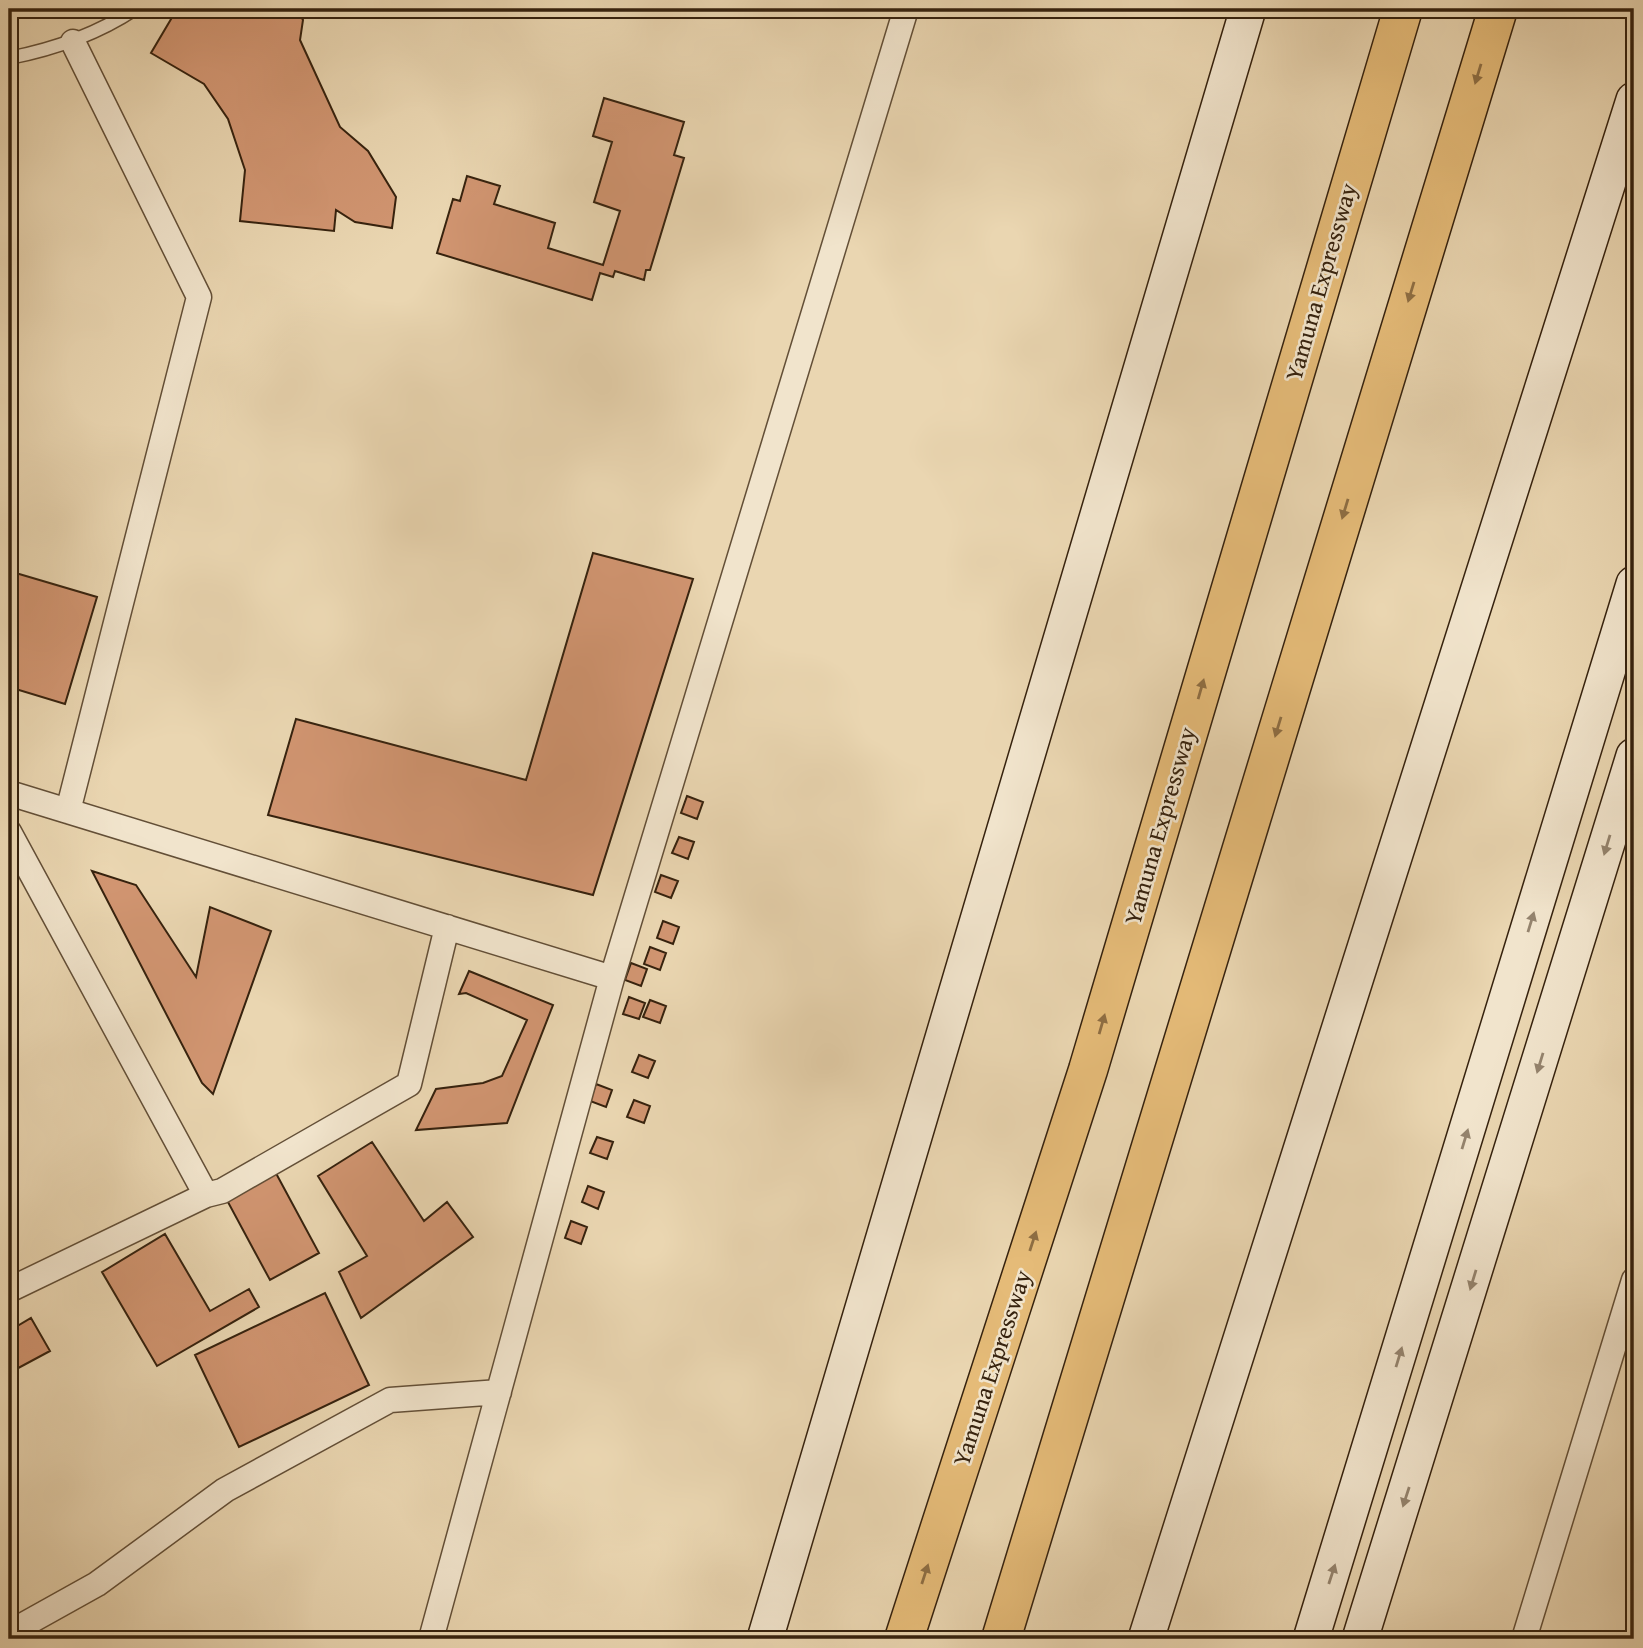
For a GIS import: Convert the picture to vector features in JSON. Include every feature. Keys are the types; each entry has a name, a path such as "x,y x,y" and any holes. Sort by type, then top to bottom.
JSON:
{"highway":[{"name":"Yamuna Expressway","path":"904,1639 1088,1070 1403,9"},
{"path":"1002,1639 1498,9"}],"street":[{"path":"432,1639 612,978 906,9"},
{"path":"765,1639 1248,9"},
{"path":"68,811 199,297 73,42"},
{"path":"1146,1639 1634,100"},
{"path":"1311,1639 1634,584"},
{"path":"1360,1639 1634,757"},
{"path":"9,793 612,978"},
{"path":"9,832 206,1195"},
{"path":"9,1290 206,1195 222,1191 408,1084 447,928"},
{"path":"1524,1639 1634,1280"},
{"path":"9,1633 97,1584 225,1490 390,1400 499,1392"}],"lane":[{"path":"9,58 73,42 135,9"}],"building":[{"path":"177,9 297,9 303,20 300,40 340,127 368,151 396,197 392,228 355,222 336,210 334,231 240,221 245,170 228,119 204,84 151,53"},
{"path":"604,98 684,122 674,155 684,158 650,270 646,270 644,280 615,271 613,277 600,273 592,300 437,253 453,199 460,201 467,176 500,186 494,204 555,223 548,248 603,265 620,211 594,202 612,142 593,136"},
{"path":"9,498 17,501 9,528"},
{"path":"593,553 693,579 593,895 268,815 296,719 526,780"},
{"path":"9,571 97,597 65,704 9,687"},
{"path":"687,796 703,802 697,819 681,813"},
{"path":"679,837 694,842 688,859 672,853"},
{"path":"92,871 136,885 196,977 210,907 271,931 213,1094 202,1083"},
{"path":"661,875 678,881 671,898 655,892"},
{"path":"663,921 679,927 673,944 657,938"},
{"path":"650,947 666,953 660,970 644,964"},
{"path":"631,963 647,969 641,986 625,980"},
{"path":"469,971 553,1005 507,1123 416,1130 436,1089 483,1083 502,1076 527,1020 466,993 459,994"},
{"path":"629,997 645,1003 639,1019 623,1014"},
{"path":"650,1000 666,1006 660,1023 643,1017"},
{"path":"639,1055 655,1061 648,1078 632,1072"},
{"path":"596,1084 612,1090 606,1107 590,1101"},
{"path":"634,1100 650,1106 644,1123 627,1117"},
{"path":"597,1137 613,1142 607,1159 590,1153"},
{"path":"372,1142 424,1221 447,1202 473,1237 361,1318 339,1272 367,1256 318,1176"},
{"path":"271,1164 319,1253 270,1280 222,1191"},
{"path":"588,1186 604,1192 598,1209 582,1202"},
{"path":"571,1221 587,1227 581,1244 565,1238"},
{"path":"165,1234 210,1311 249,1289 259,1307 157,1366 102,1272"},
{"path":"325,1293 369,1385 239,1447 195,1355"},
{"path":"31,1318 50,1351 9,1373 9,1331"}]}
